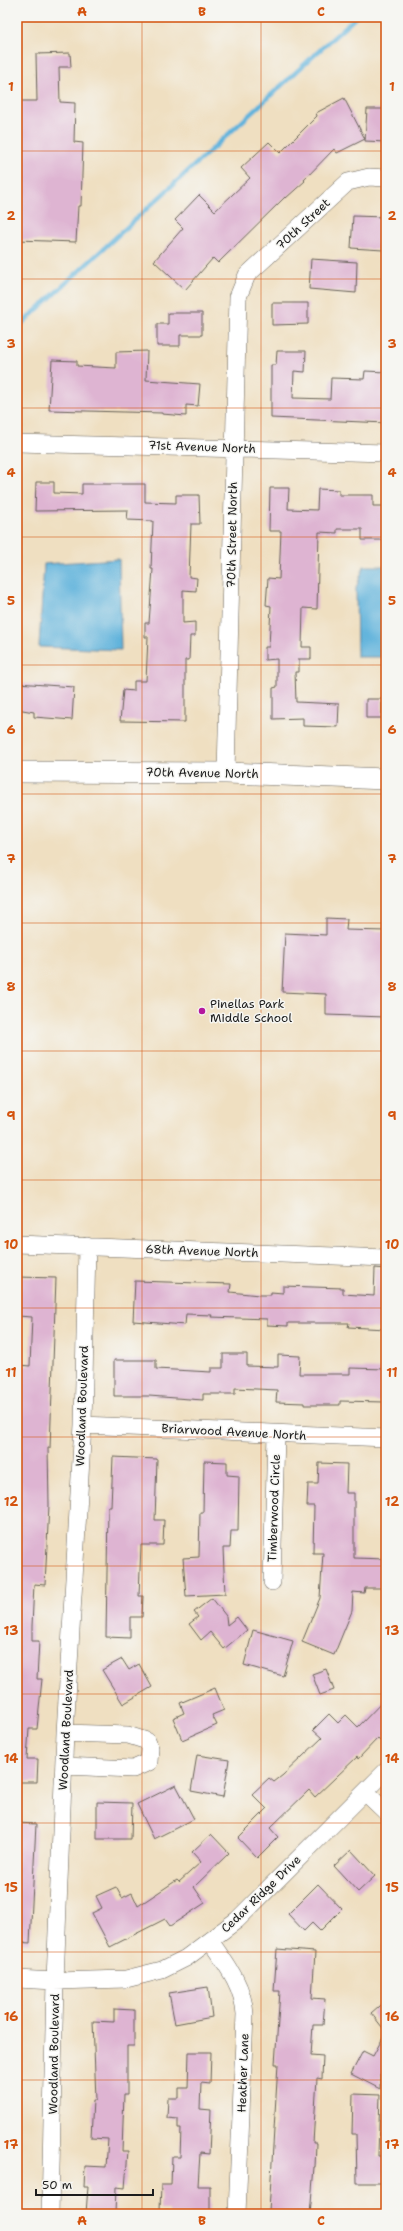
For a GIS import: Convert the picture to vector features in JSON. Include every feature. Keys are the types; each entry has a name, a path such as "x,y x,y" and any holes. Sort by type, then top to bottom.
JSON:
{"street":[{"name":"70th Street","path":"238,297 247,275 348,182 369,177 386,178"},
{"name":"70th Street North","path":"226,773 238,297"},
{"name":"71st Avenue North","path":"17,443 386,453"},
{"name":"70th Avenue North","path":"17,772 226,773 386,779"},
{"name":"68th Avenue North","path":"17,1244 386,1258"},
{"name":"Woodland Boulevard","path":"50,2214 55,1981 65,1734 83,1425 87,1246"},
{"name":"Briarwood Avenue North","path":"83,1425 386,1438"},
{"name":"Timberwood Circle","path":"272,1582 276,1434"},
{"path":"64,1766 133,1769 148,1762 150,1748 147,1741 128,1735 65,1734"},
{"name":"Cedar Ridge Drive","path":"17,1979 55,1981 139,1977 162,1970 186,1958 237,1920 386,1770"},
{"path":"365,1792 386,1812"},
{"name":"Heather Lane","path":"210,1941 236,1981 245,2007 237,2214"}],"water":[{"path":"119,559 121,650 39,647 44,564"},
{"path":"364,566 386,566 386,657 357,657 356,588"}],"building":[{"path":"70,53 71,67 59,67 60,102 75,103 74,142 83,143 81,206 78,206 76,242 17,240 17,101 37,101 36,54"},
{"path":"344,98 365,139 337,153 334,149 304,180 305,181 286,198 285,197 218,263 213,258 185,290 154,261 183,228 175,220 199,195 215,211 250,178 241,168 269,142 280,153 317,116 316,113"},
{"path":"367,109 386,109 386,142 365,141"},
{"path":"353,216 385,217 383,250 351,248"},
{"path":"311,259 357,262 356,293 309,289"},
{"path":"272,303 308,303 308,324 272,325"},
{"path":"168,313 202,313 202,335 180,335 180,346 157,346 157,324 168,324"},
{"path":"147,351 146,380 200,384 198,406 186,405 186,416 162,413 49,410 52,360 77,361 77,366 116,368 116,352"},
{"path":"277,351 306,351 305,372 294,371 293,398 330,399 331,378 364,379 365,371 386,372 386,423 271,418 271,365 276,365"},
{"path":"36,482 54,482 54,493 82,494 82,484 145,484 145,502 176,503 176,495 199,495 200,524 191,524 189,577 197,578 196,591 183,590 183,623 195,622 195,636 190,636 189,660 185,660 185,722 120,721 123,690 134,691 134,681 146,681 148,637 145,637 145,623 149,623 153,569 151,569 153,521 127,520 128,510 35,511"},
{"path":"270,488 289,488 288,509 317,510 318,489 339,490 339,495 373,495 373,506 384,506 384,540 362,540 362,529 337,529 337,533 319,532 317,609 303,608 302,647 311,647 311,659 299,659 299,672 295,672 296,702 339,704 338,727 303,726 303,718 273,719 273,688 277,687 277,659 265,660 265,647 269,647 271,606 266,605 268,578 279,579 281,531 269,531"},
{"path":"17,683 74,687 72,720 34,717 34,712 17,709"},
{"path":"366,699 382,699 382,718 366,718"},
{"path":"326,918 347,919 346,930 386,931 386,1017 326,1015 326,994 282,992 285,933 326,935"},
{"path":"375,1268 386,1269 386,1329 348,1327 349,1323 288,1323 288,1326 267,1325 267,1319 211,1317 212,1315 186,1314 185,1325 133,1321 135,1281 231,1284 230,1292 259,1295 271,1295 271,1292 283,1293 283,1286 343,1288 343,1294 374,1296"},
{"path":"17,1277 56,1278 50,1448 48,1448 49,1505 45,1585 34,1584 32,1626 32,1641 39,1641 37,1679 42,1679 37,1729 29,1729 27,1759 38,1759 37,1782 17,1782 17,1398 19,1365 30,1366 32,1317 17,1316"},
{"path":"223,1354 247,1354 247,1366 278,1367 278,1355 300,1356 299,1374 350,1374 350,1368 386,1369 385,1402 340,1401 340,1405 304,1405 304,1403 276,1402 277,1390 235,1388 235,1394 203,1394 203,1400 149,1396 114,1396 114,1360 156,1360 156,1369 211,1372 211,1368 223,1368"},
{"path":"113,1457 157,1459 155,1520 164,1520 163,1545 141,1545 139,1596 143,1596 142,1617 130,1617 130,1638 106,1637 108,1507 111,1507"},
{"path":"204,1461 227,1462 227,1475 239,1476 238,1531 231,1531 230,1548 223,1548 225,1594 186,1596 183,1558 199,1557 200,1512 203,1512"},
{"path":"319,1463 347,1464 346,1493 354,1493 354,1558 386,1559 386,1588 365,1588 364,1593 353,1592 352,1611 334,1655 302,1642 320,1598 323,1553 313,1553 314,1506 307,1506 308,1484 318,1484"},
{"path":"212,1598 226,1616 227,1625 237,1617 247,1630 224,1649 210,1632 201,1640 189,1624 198,1617 194,1612"},
{"path":"253,1630 293,1641 283,1676 244,1665"},
{"path":"122,1659 129,1670 139,1664 152,1687 123,1704 102,1670"},
{"path":"326,1669 334,1690 320,1695 312,1674"},
{"path":"215,1688 224,1710 212,1715 217,1725 182,1740 173,1718 184,1713 180,1703"},
{"path":"386,1698 386,1734 380,1740 378,1738 358,1759 357,1757 315,1797 309,1790 270,1828 278,1837 257,1858 238,1838 267,1809 252,1794 269,1778 274,1782 283,1775 322,1738 313,1730 329,1714 338,1723 346,1715 358,1727"},
{"path":"197,1755 229,1760 223,1797 191,1791"},
{"path":"176,1785 194,1819 154,1839 137,1804"},
{"path":"97,1802 132,1803 131,1839 97,1839"},
{"path":"17,1823 36,1824 30,1943 17,1942"},
{"path":"211,1834 229,1853 194,1887 205,1903 170,1926 165,1919 110,1947 92,1913 102,1908 96,1896 116,1887 122,1898 132,1893 138,1906 177,1880 179,1882 201,1862 192,1852"},
{"path":"351,1850 375,1876 358,1892 334,1866"},
{"path":"318,1884 342,1909 320,1931 312,1923 304,1931 288,1914"},
{"path":"277,1949 315,1952 312,1998 325,1999 323,2025 313,2025 311,2055 323,2056 322,2079 317,2078 313,2143 316,2143 315,2167 310,2214 269,2211 278,2064 275,2064 280,1991 274,1991"},
{"path":"208,1987 212,2017 175,2024 169,1993"},
{"path":"386,2000 386,2032 371,2013"},
{"path":"114,2009 134,2010 134,2046 127,2046 127,2094 124,2094 122,2151 128,2151 125,2188 116,2187 115,2214 86,2214 88,2186 84,2186 85,2166 106,2167 108,2139 91,2138 93,2100 96,2100 93,2021 114,2022"},
{"path":"386,2032 386,2077 380,2074 380,2089 351,2074 363,2051 373,2056"},
{"path":"189,2052 211,2052 210,2084 201,2083 200,2109 211,2110 209,2154 200,2153 198,2186 210,2186 210,2214 169,2214 169,2210 160,2210 161,2185 171,2185 172,2157 180,2157 181,2129 178,2129 178,2119 167,2118 168,2098 179,2098 179,2088 188,2088"},
{"path":"353,2094 380,2095 378,2156 386,2156 386,2183 357,2183 356,2134 352,2134"}],"waterway":[{"path":"17,328 356,17"}],"place":[{"name":"Pinellas Park Middle School","path":"202,1011"}]}
